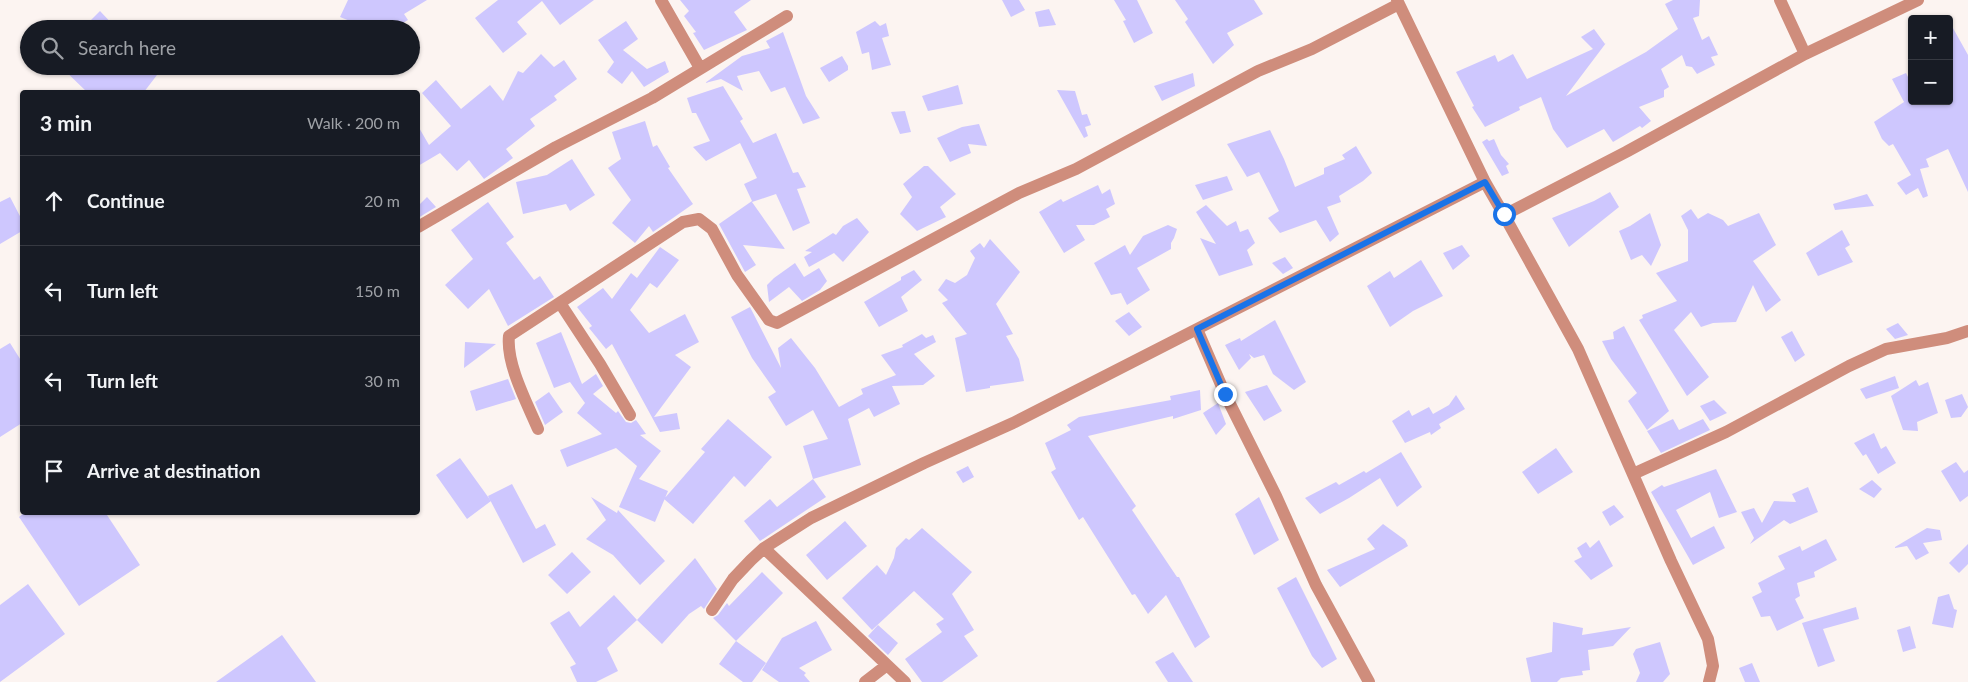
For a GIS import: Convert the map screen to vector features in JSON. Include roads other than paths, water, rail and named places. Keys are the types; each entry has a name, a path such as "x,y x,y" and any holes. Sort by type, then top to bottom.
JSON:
{"street":[{"path":"661,0 700,68"},
{"path":"1780,0 1805,54"},
{"path":"1504,214 1626,152 1805,54 1918,0"},
{"path":"538,429 511,361 508,345 509,336 684,222 699,218 712,229 737,275 769,320 779,322 1019,193 1076,169 1258,71 1312,49 1398,2 1485,182 1578,349 1708,638 1713,666 1709,682"},
{"path":"420,226 556,147 652,98 787,16"},
{"path":"712,610 733,579 764,548 811,518 924,463 1013,423 1485,182"},
{"path":"560,304 600,364 630,416"},
{"path":"1197,329 1225,394 1272,488 1316,585 1369,682"},
{"path":"1633,474 1726,432 1849,366 1886,349 1947,338 1968,332"},
{"path":"764,548 905,682"},
{"path":"865,682 887,665"}]}
